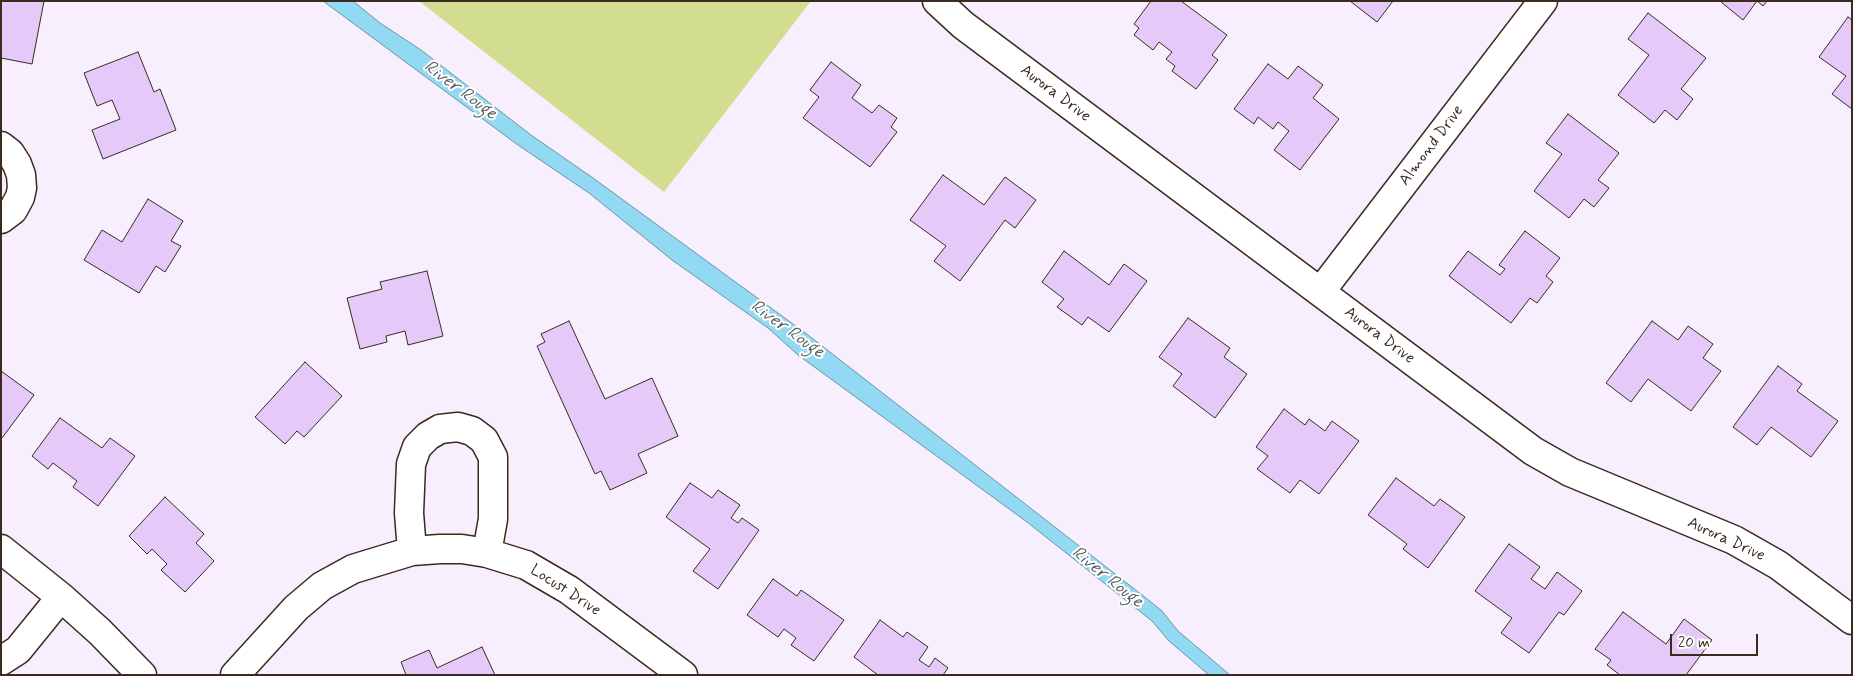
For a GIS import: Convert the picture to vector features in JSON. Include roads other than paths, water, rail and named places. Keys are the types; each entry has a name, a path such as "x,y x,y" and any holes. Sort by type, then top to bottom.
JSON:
{"street":[{"name":"Aurora Drive","path":"937,1 962,25 1533,451 1570,472 1750,548 1778,565 1852,620"},
{"name":"Almond Drive","path":"1321,291 1542,1"},
{"path":"1,146 10,153 17,164 21,175 22,188 20,197 13,210 1,219"},
{"path":"412,551 409,513 411,464 417,447 428,436 440,429 458,427 472,431 484,440 493,457 493,519 487,553"},
{"path":"1,549 61,597 100,632 142,675"},
{"name":"Locust Drive","path":"235,675 296,608 322,586 353,569 412,551 462,549 487,553 526,565 569,590 683,675"},
{"path":"1,661 18,650 61,597"}],"water":[{"name":"River Rouge","path":"323,1 353,1 380,23 421,50 531,135 808,335 1146,598 1162,611 1178,631 1230,675 1209,675 1169,641 1152,621 1027,522 798,355 768,328 672,260 589,193 518,145"}]}
